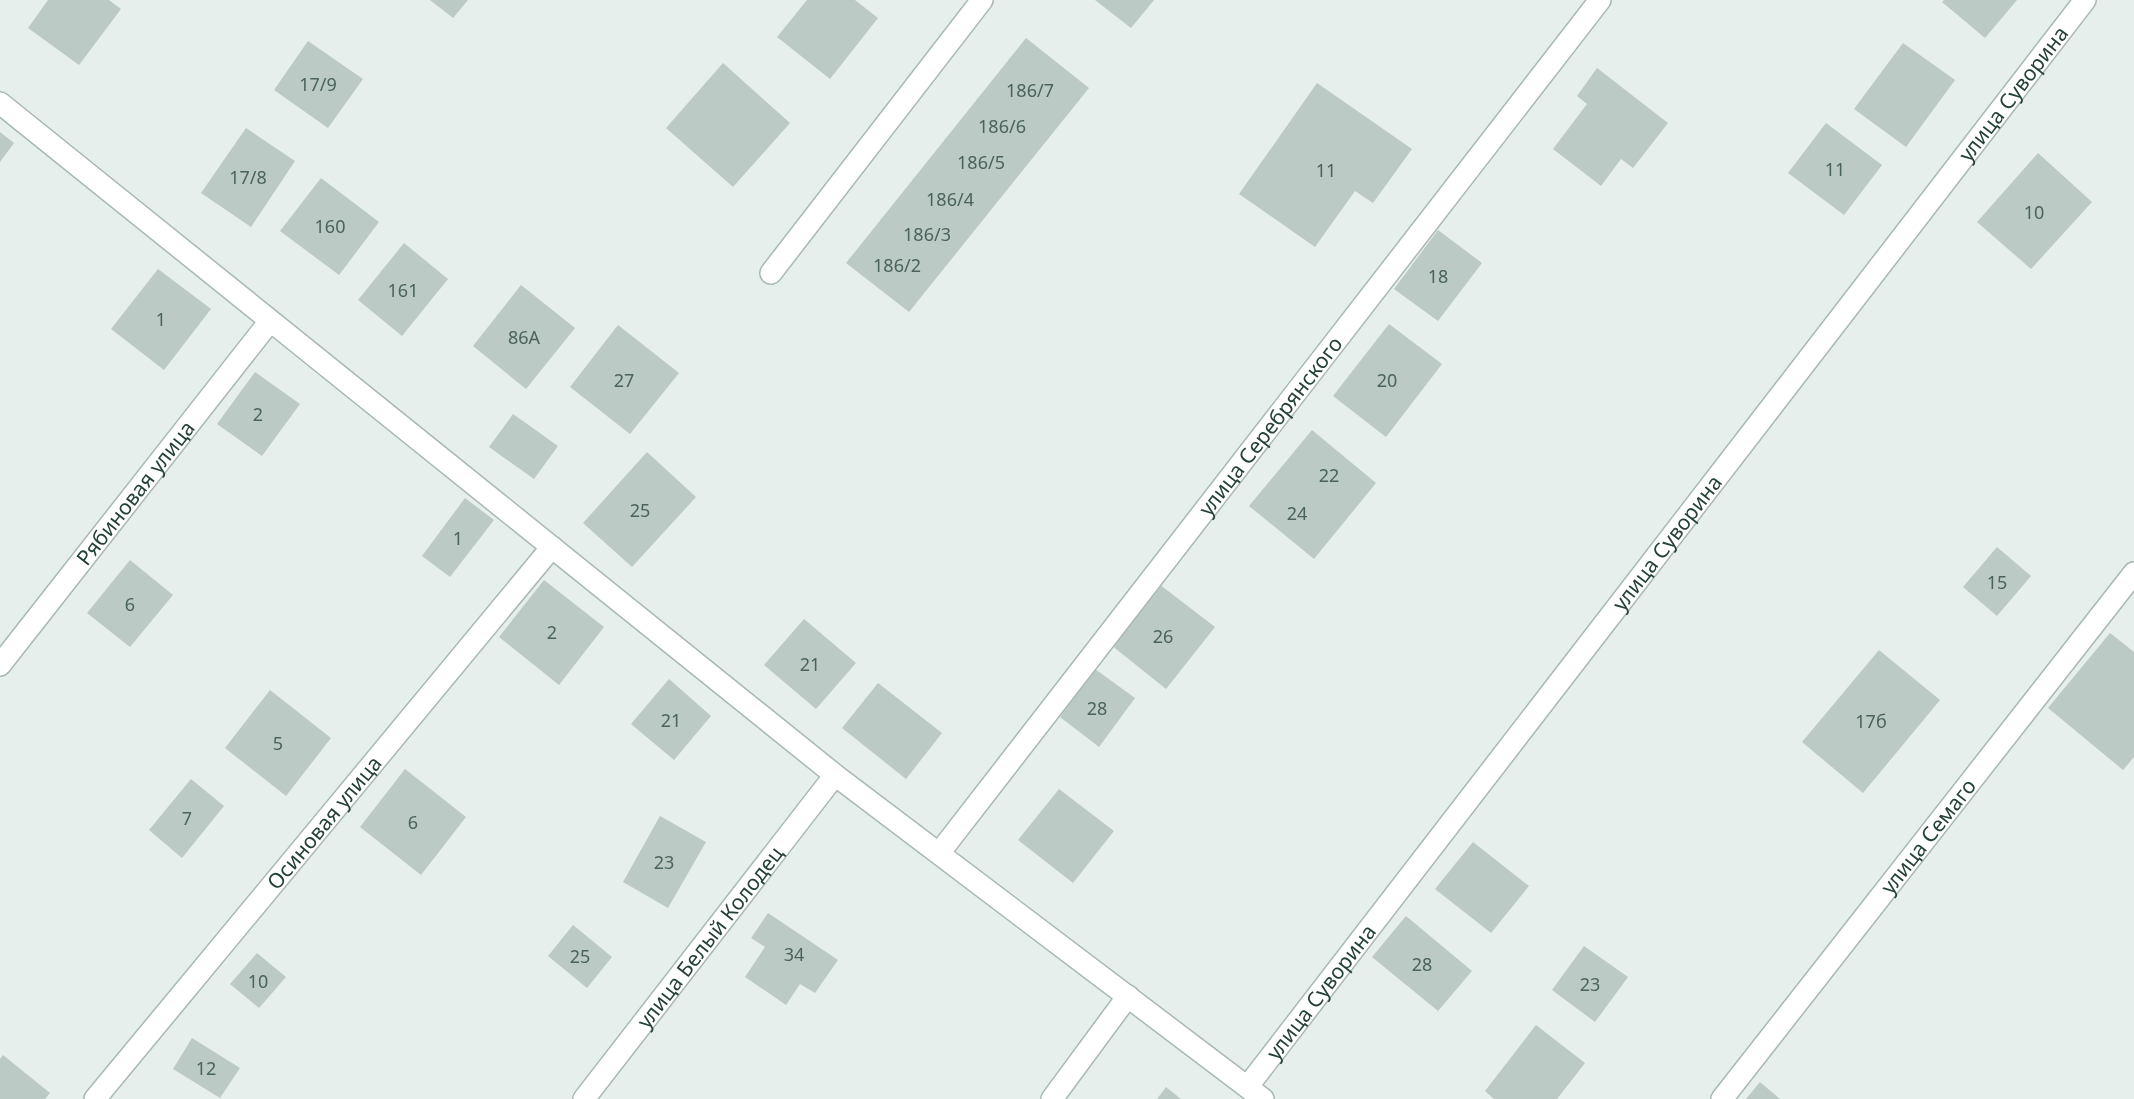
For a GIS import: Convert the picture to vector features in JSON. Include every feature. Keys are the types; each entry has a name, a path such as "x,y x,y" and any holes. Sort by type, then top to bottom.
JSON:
{"street":[{"path":"771,273 982,0"},
{"name":"улица Серебрянского","path":"940,852 1600,0"},
{"name":"улица Суворина","path":"1255,1092 2085,0"},
{"path":"0,103 835,775 1255,1092"},
{"name":"Рябиновая улица","path":"0,665 270,321"},
{"name":"Осиновая улица","path":"95,1099 552,547"},
{"name":"улица Семаго","path":"1722,1099 2134,573"},
{"name":"улица Белый Колодец","path":"584,1099 835,775"},
{"path":"1052,1099 1128,996"}],"building":[{"path":"48,0 109,0 121,9 79,65 28,28"},
{"path":"430,0 468,0 453,18"},
{"path":"807,0 855,0 878,18 830,79 777,37"},
{"path":"1095,0 1154,0 1131,28"},
{"path":"2017,0 1985,38 1942,2"},
{"path":"1026,38 1089,88 909,312 846,263"},
{"path":"308,41 363,79 328,128 274,90"},
{"path":"1903,43 1955,80 1906,147 1854,109"},
{"path":"723,63 790,123 733,187 666,128"},
{"path":"1597,68 1668,123 1633,168 1621,159 1601,186 1553,149 1587,104 1577,96"},
{"path":"1317,83 1412,149 1373,203 1355,191 1315,247 1239,194"},
{"path":"1826,123 1882,165 1844,215 1788,173"},
{"path":"246,128 295,161 251,227 201,193"},
{"path":"0,132 14,143 0,162"},
{"path":"2038,153 2092,202 2031,269 1977,222"},
{"path":"321,178 379,222 339,275 280,231"},
{"path":"1438,230 1482,263 1438,321 1394,289"},
{"path":"404,243 448,279 402,336 358,300"},
{"path":"158,269 211,309 164,370 111,329"},
{"path":"521,285 575,328 526,389 473,346"},
{"path":"1389,324 1442,364 1386,437 1333,396"},
{"path":"618,325 679,373 630,434 570,387"},
{"path":"255,372 300,404 262,456 217,424"},
{"path":"513,414 558,446 534,479 489,447"},
{"path":"1312,430 1376,483 1314,559 1249,506"},
{"path":"647,452 696,497 632,567 583,523"},
{"path":"465,498 494,520 450,577 422,556"},
{"path":"1997,547 2031,576 1997,616 1963,587"},
{"path":"130,560 173,595 130,647 87,613"},
{"path":"544,580 604,627 559,685 499,637"},
{"path":"1159,584 1215,627 1166,689 1111,645"},
{"path":"804,619 856,663 816,709 764,665"},
{"path":"2110,633 2134,652 2134,757 2123,770 2048,708"},
{"path":"1879,650 1940,700 1863,793 1802,742"},
{"path":"1095,669 1135,698 1099,747 1060,717"},
{"path":"669,679 711,716 674,760 631,724"},
{"path":"878,683 942,733 906,779 842,728"},
{"path":"270,690 331,738 286,796 225,748"},
{"path":"405,769 466,817 421,875 360,827"},
{"path":"191,779 224,806 182,858 149,830"},
{"path":"1059,789 1114,831 1073,883 1018,840"},
{"path":"660,816 706,842 668,908 623,882"},
{"path":"1473,842 1529,886 1491,933 1435,889"},
{"path":"768,913 838,960 815,993 800,984 786,1005 745,977 765,947 751,938"},
{"path":"1406,916 1472,971 1438,1011 1372,957"},
{"path":"573,925 612,957 587,988 548,956"},
{"path":"1584,946 1628,977 1595,1022 1552,990"},
{"path":"257,953 286,977 259,1008 230,984"},
{"path":"1536,1025 1585,1063 1557,1099 1494,1099 1485,1091"},
{"path":"192,1038 240,1068 220,1098 173,1069"},
{"path":"3,1055 50,1093 45,1099 0,1099 0,1059"},
{"path":"1760,1082 1780,1099 1746,1099"},
{"path":"1166,1087 1181,1099 1157,1099"}]}
